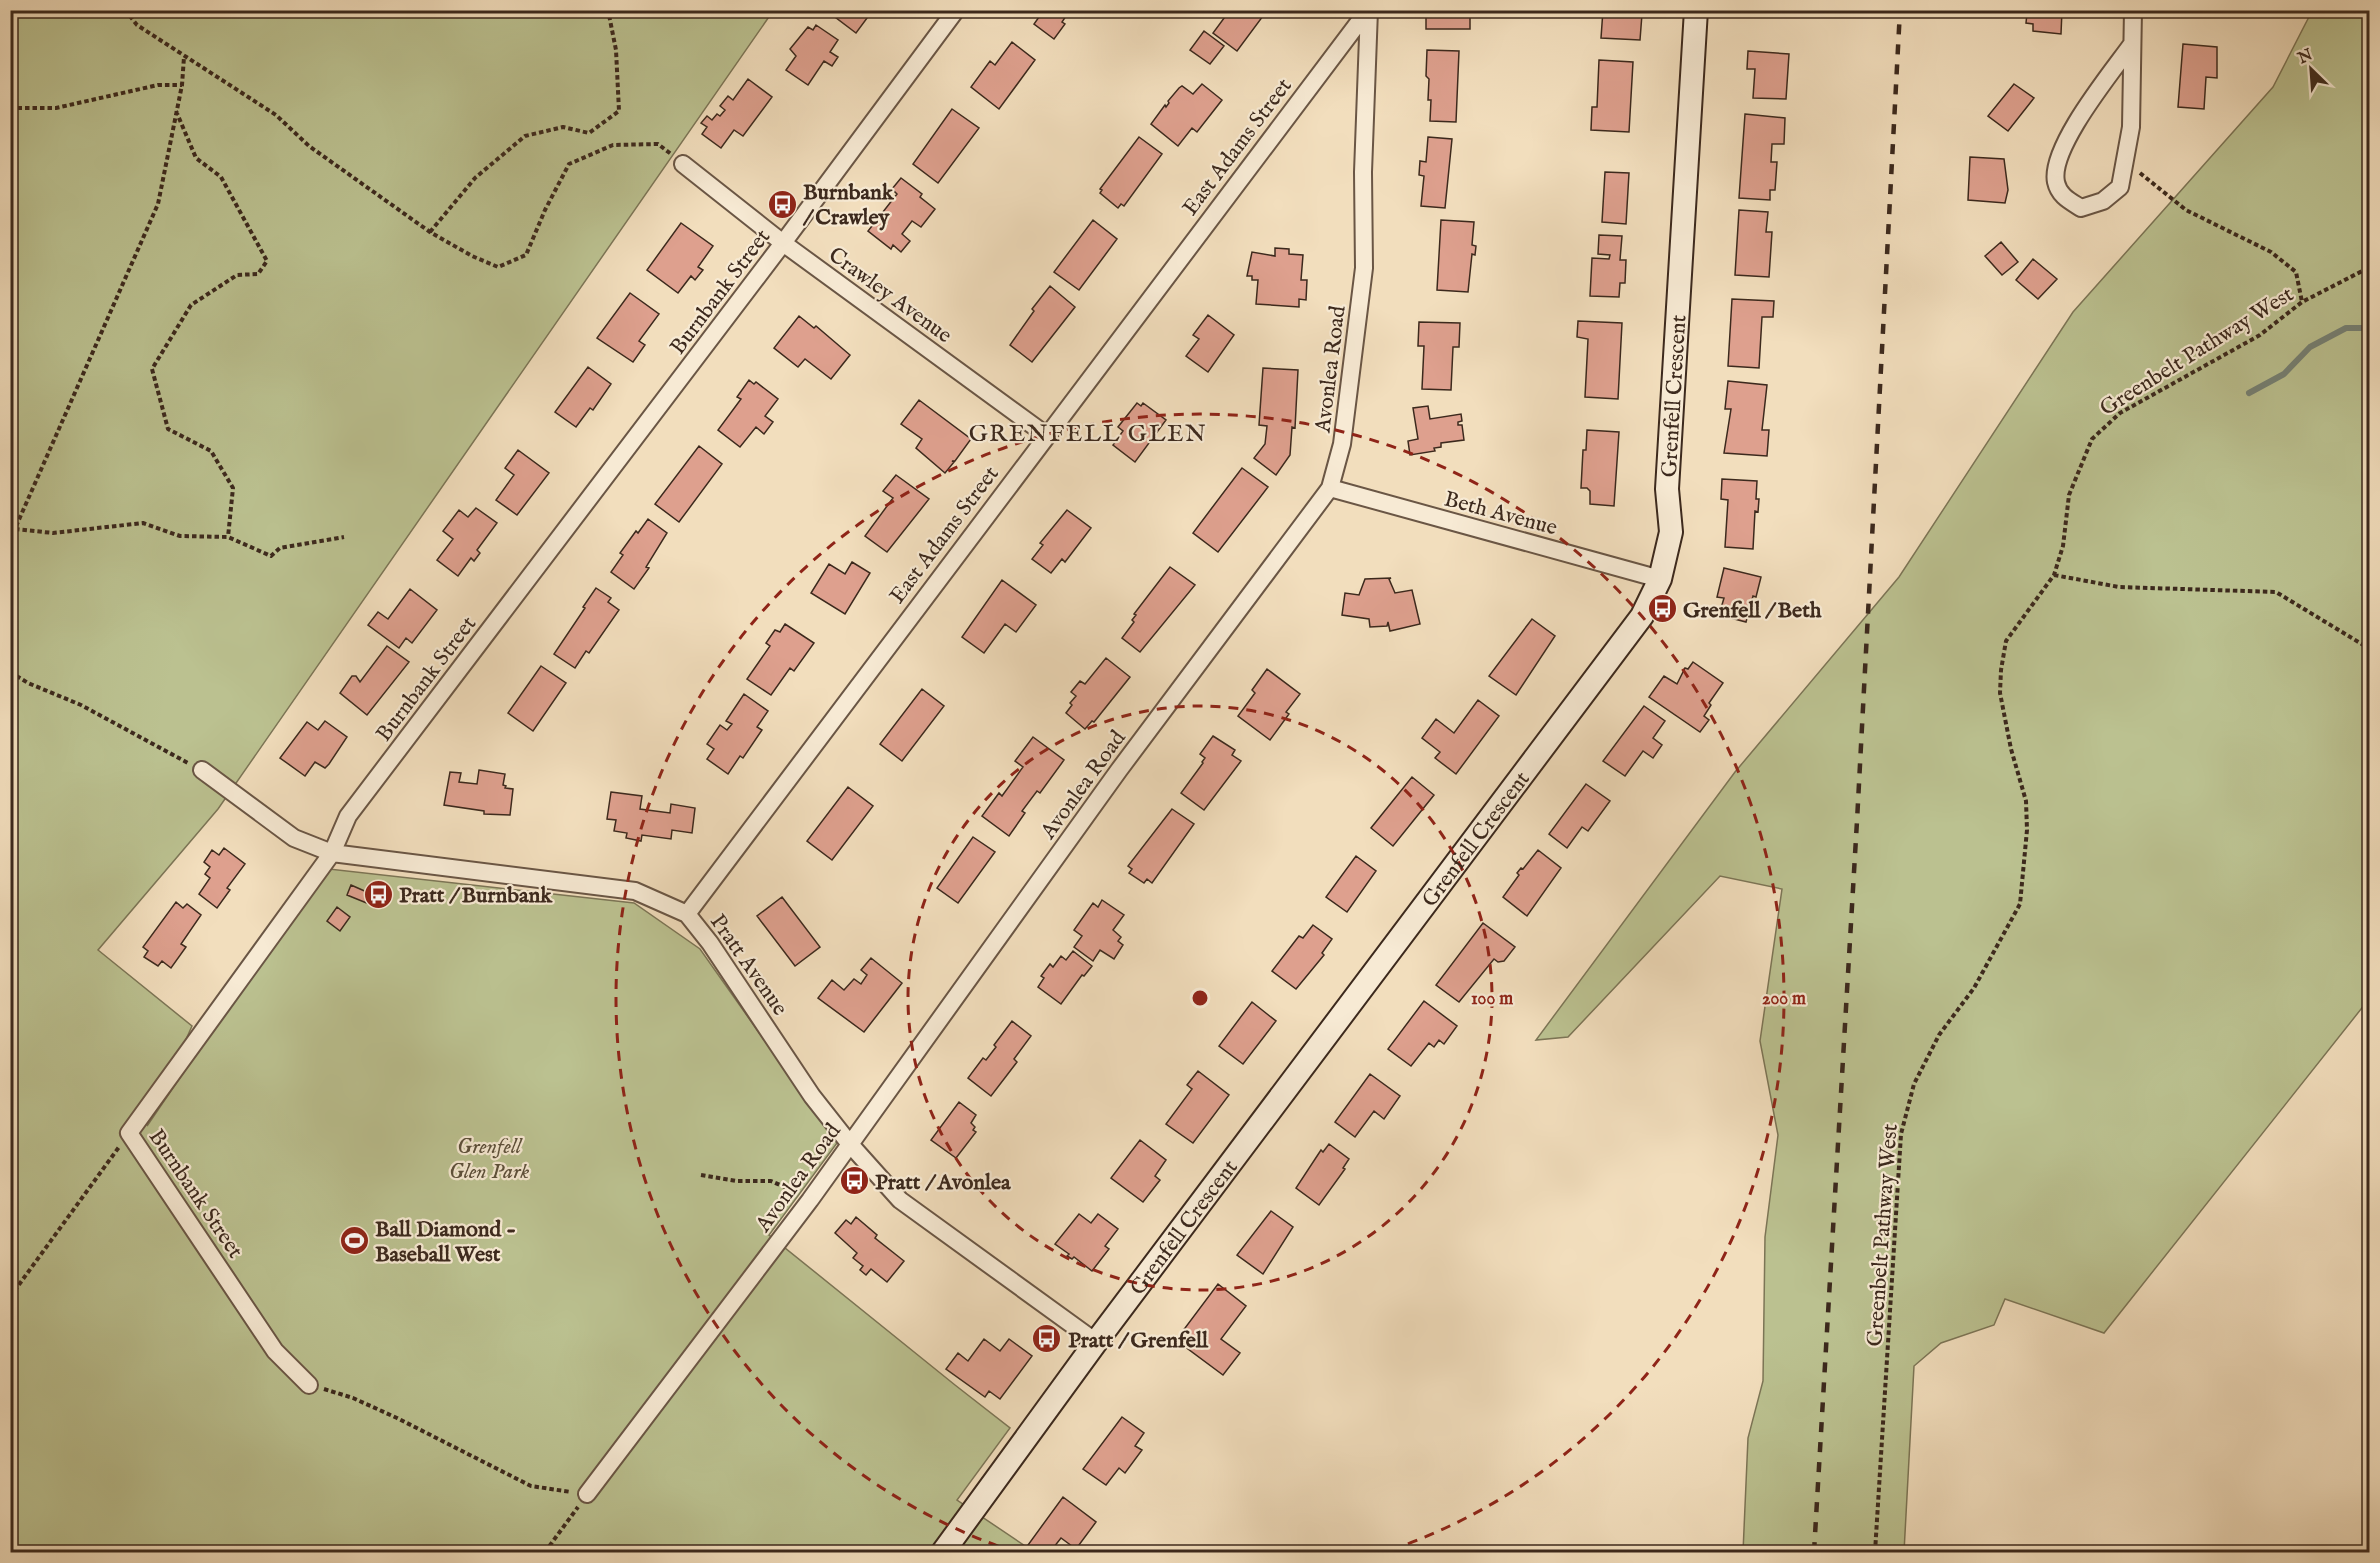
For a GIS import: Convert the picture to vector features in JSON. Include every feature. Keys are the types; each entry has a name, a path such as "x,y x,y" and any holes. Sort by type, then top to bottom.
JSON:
{"street":[{"name":"Burnbank Street","path":"309,1385 275,1351 129,1133 332,853 348,816 783,243 956,10"},
{"name":"East Adams Street","path":"687,914 1368,10"},
{"name":"Avonlea Road","path":"587,1494 810,1200 1119,770 1330,488 1342,444 1365,268 1363,172 1368,10"},
{"name":"Grenfell Crescent","path":"943,1552 1096,1342 1642,616 1660,579 1671,532 1667,489 1696,10"},
{"path":"2132,44 2069,133 2059,160 2056,181 2063,197 2081,208 2103,201 2120,187 2131,127 2133,10"},
{"name":"Crawley Avenue","path":"683,164 783,243 1046,435"},
{"name":"Beth Avenue","path":"1330,488 1660,579"},
{"name":"Pratt Avenue","path":"202,770 294,838 332,853 635,891 687,914 710,943 812,1096 849,1143 900,1200 1096,1342"}],"path":[{"path":"125,10 137,25 276,115 309,146 430,232 472,256 498,267 526,255 545,210 569,164 613,145 658,144 683,164"},
{"path":"430,232 476,178 525,136 563,127 589,133 619,111 616,50 608,10"},
{"path":"10,540 158,204 182,85 184,57"},
{"path":"10,108 56,108 158,85 182,85"},
{"path":"176,111 196,158 221,177 267,261 258,273 237,275 191,305 152,369 168,429 212,451 233,488 228,537"},
{"path":"2125,161 2186,210 2271,252 2296,272 2302,302"},
{"name":"Greenbelt Pathway West","path":"1875,1552 1901,1134 1914,1084 1939,1035 1974,988 2020,904 2027,830 2026,801 2011,749 2000,693 2006,641 2054,575 2062,546 2069,495 2092,439 2120,413 2260,335 2302,302 2370,267"},
{"path":"15,529 53,533 143,523 180,536 228,537 271,556 280,548 344,537"},
{"path":"2054,575 2119,587 2276,591 2370,649"},
{"path":"10,672 28,683 81,705 202,770"},
{"path":"10,1297 129,1133"},
{"path":"701,1174 738,1182 771,1181 810,1200"},
{"path":"309,1385 353,1398 531,1486 587,1494 545,1552"}],"green space":[{"name":"Grenfell Glen Park","path":"11,11 773,11 218,809 98,950 192,1026 147,1126 329,869 634,903 700,949 837,1143 769,1235 1010,1428 957,1500 1034,1552 11,1552"},
{"path":"2312,11 2369,11 2369,999 2104,1333 2005,1299 1994,1325 1941,1343 1914,1366 1904,1552 1743,1552 1748,1438 1763,1381 1765,1237 1778,1135 1760,1041 1782,889 1720,876 1568,1037 1536,1040 1735,772 1899,577 2073,312 2273,87"}],"building":[{"path":"840,10 873,10 856,33 835,17"},
{"path":"1044,10 1070,10 1062,22 1065,24 1054,39 1034,24"},
{"path":"1230,10 1263,10 1266,12 1237,51 1213,33"},
{"path":"1426,10 1470,10 1470,29 1426,29"},
{"path":"1603,10 1631,10 1631,13 1642,14 1640,40 1601,38"},
{"path":"1755,10 1784,10 1784,14 1754,12"},
{"path":"2024,10 2062,10 2061,34 2033,31 2033,24 2026,23 2027,13 2023,13"},
{"path":"816,25 838,40 830,52 838,57 832,66 824,61 808,85 786,70 796,56 790,49 808,27 813,30"},
{"path":"1204,31 1224,46 1210,64 1190,50"},
{"path":"1012,42 1035,60 999,109 971,87 990,61 995,65"},
{"path":"2183,44 2217,47 2217,78 2206,77 2204,109 2178,107"},
{"path":"1427,50 1459,51 1456,122 1430,121 1431,100 1428,100 1429,79 1426,76"},
{"path":"1748,51 1789,54 1786,99 1753,98 1755,69 1747,69"},
{"path":"1599,60 1633,62 1629,132 1591,130 1592,107 1597,107"},
{"path":"748,79 772,97 743,136 734,130 721,148 702,134 707,127 701,123 707,116 712,120 717,114 720,116 725,110 720,106 728,96 733,100"},
{"path":"1202,84 1222,100 1197,132 1192,128 1178,146 1151,124 1179,88 1182,86 1193,94"},
{"path":"2014,84 2034,98 2008,131 1988,116"},
{"path":"952,109 979,128 938,183 913,164"},
{"path":"1745,114 1785,118 1784,144 1772,144 1771,162 1777,162 1775,190 1770,190 1770,200 1739,198"},
{"path":"1139,137 1162,154 1124,206 1121,204 1118,208 1100,193 1102,190 1100,189"},
{"path":"1428,137 1452,139 1445,208 1421,206 1424,176 1419,175 1420,161 1426,162"},
{"path":"1970,157 2004,159 2008,190 2005,203 1968,200"},
{"path":"1605,172 1629,173 1626,224 1602,222"},
{"path":"901,178 922,194 920,197 935,209 921,227 912,221 902,234 910,241 901,252 893,245 891,249 868,231 897,194 892,189"},
{"path":"1739,210 1768,212 1766,232 1772,232 1769,277 1735,275"},
{"path":"1093,220 1117,239 1079,290 1054,272"},
{"path":"1441,220 1474,222 1472,245 1476,246 1475,255 1472,254 1468,292 1437,290"},
{"path":"681,223 713,246 698,267 703,270 695,280 691,276 678,293 647,270"},
{"path":"1599,235 1622,236 1620,260 1626,260 1625,283 1620,283 1619,297 1590,296 1592,258 1609,259 1610,255 1598,254"},
{"path":"2001,242 2018,262 2002,275 1985,256"},
{"path":"1275,248 1289,249 1289,254 1303,255 1301,280 1307,280 1306,300 1299,299 1299,307 1256,304 1258,280 1252,280 1252,276 1247,276 1252,252 1275,256"},
{"path":"2033,259 2057,279 2038,299 2016,280"},
{"path":"1050,286 1075,307 1032,362 1010,345 1034,311 1032,309"},
{"path":"630,293 659,314 639,341 645,345 633,362 597,338"},
{"path":"1732,299 1774,301 1773,317 1762,317 1759,368 1728,366"},
{"path":"1208,315 1234,335 1208,372 1186,356 1199,339 1193,335"},
{"path":"799,316 814,328 816,326 850,355 831,379 805,359 798,367 774,348"},
{"path":"1578,321 1622,323 1618,399 1585,397 1588,339 1577,337"},
{"path":"1419,322 1460,323 1459,347 1453,347 1451,390 1422,389 1424,346 1418,346"},
{"path":"588,367 611,384 593,410 590,408 576,427 555,412"},
{"path":"1263,368 1298,370 1295,428 1292,427 1290,455 1276,475 1254,458 1265,444 1267,426 1259,425"},
{"path":"749,380 754,384 756,382 778,399 765,416 773,422 764,434 756,427 740,447 718,430 741,399 737,397"},
{"path":"1728,381 1767,385 1762,430 1769,430 1767,456 1724,453 1731,409 1725,409"},
{"path":"919,400 971,439 945,473 916,448 922,439 901,424"},
{"path":"1137,403 1141,406 1143,403 1166,420 1135,462 1113,445 1123,431 1118,427"},
{"path":"1428,406 1430,419 1461,414 1462,421 1458,422 1458,425 1462,425 1464,440 1441,443 1441,447 1434,448 1435,451 1410,455 1408,441 1418,439 1413,408"},
{"path":"1587,430 1619,432 1614,506 1590,504 1590,491 1587,488 1581,488 1583,450 1586,450"},
{"path":"699,446 722,464 679,522 655,504"},
{"path":"518,450 549,473 517,515 496,500 514,475 505,468"},
{"path":"1242,468 1268,487 1218,552 1193,533"},
{"path":"896,475 929,499 887,552 865,536 893,498 883,491"},
{"path":"1722,479 1757,481 1756,499 1759,499 1758,512 1755,511 1753,549 1725,547 1728,500 1721,499"},
{"path":"476,508 497,523 477,550 480,553 474,561 471,558 458,576 437,560 453,539 443,531 459,510 468,517"},
{"path":"1067,510 1091,528 1065,562 1062,559 1051,573 1032,559 1043,545 1040,543"},
{"path":"648,519 667,533 646,567 649,568 634,589 611,572 623,555 620,553"},
{"path":"852,562 870,573 845,614 811,593 829,564 845,574"},
{"path":"1170,567 1195,585 1140,652 1122,638 1134,622 1132,620 1136,615 1134,614"},
{"path":"1724,568 1761,577 1746,622 1719,615 1724,598 1717,597"},
{"path":"1391,578 1389,579 1395,593 1412,590 1420,624 1390,631 1388,622 1387,626 1370,627 1369,619 1342,615 1345,593 1359,595 1365,579"},
{"path":"1002,580 1036,605 1016,632 1005,624 984,653 962,637"},
{"path":"596,588 611,598 608,602 619,610 589,653 586,651 575,668 554,654"},
{"path":"410,589 437,610 412,643 406,638 399,648 368,625 378,612 388,619"},
{"path":"1532,619 1555,636 1516,695 1489,676"},
{"path":"785,624 814,643 794,671 790,668 771,695 747,679 770,646 766,643 775,630 780,632"},
{"path":"387,646 409,662 367,715 340,693 352,676 356,676 360,682"},
{"path":"1106,658 1130,677 1094,722 1092,721 1085,729 1066,713 1076,696 1071,692 1080,681 1085,684"},
{"path":"1693,662 1723,683 1709,703 1711,705 1704,716 1709,720 1700,732 1649,697 1664,676 1677,684 1685,668 1688,669"},
{"path":"541,666 566,683 533,731 508,713"},
{"path":"1267,669 1300,694 1286,712 1289,714 1270,740 1238,716 1255,693 1252,690"},
{"path":"922,689 944,706 902,761 880,744"},
{"path":"744,694 768,711 757,727 762,730 743,758 740,756 728,774 707,759 714,749 707,744 720,725 727,730 732,724 726,721"},
{"path":"1478,700 1499,716 1456,774 1435,758 1440,752 1422,738 1436,719 1454,733"},
{"path":"1644,706 1665,721 1653,738 1662,745 1653,758 1643,751 1625,776 1603,761"},
{"path":"325,721 347,737 325,768 315,762 305,776 280,758 307,722 318,730"},
{"path":"1213,736 1235,750 1232,755 1241,761 1204,810 1181,793 1203,763 1205,758 1200,754"},
{"path":"1033,737 1064,760 1040,793 1037,791 1022,811 1025,813 1009,836 982,816 999,793 1002,796 1023,767 1015,761"},
{"path":"479,770 505,774 503,785 506,786 505,788 513,789 510,815 484,814 484,811 444,805 450,772 461,773 459,782 477,784"},
{"path":"1412,777 1434,795 1393,846 1371,828"},
{"path":"1586,784 1610,801 1588,831 1582,827 1567,848 1549,834"},
{"path":"848,787 873,806 832,860 807,841"},
{"path":"611,792 642,796 640,809 670,813 671,804 695,808 692,833 672,830 671,839 642,835 641,841 626,838 627,833 614,831 616,820 607,819"},
{"path":"1172,809 1194,824 1152,883 1147,879 1144,883 1129,873 1132,869 1128,866"},
{"path":"973,837 995,852 958,903 937,888"},
{"path":"224,848 245,864 227,888 230,890 217,908 199,894 210,878 205,874 210,867 204,862 212,850 219,855"},
{"path":"1538,850 1561,868 1527,916 1503,897 1519,875 1517,873"},
{"path":"1356,856 1376,871 1347,912 1326,897"},
{"path":"351,885 378,897 374,906 347,895"},
{"path":"782,897 820,947 795,966 757,916"},
{"path":"1102,900 1124,915 1113,930 1121,937 1118,941 1123,945 1114,959 1100,950 1093,961 1074,947 1082,936 1074,930 1093,903 1098,907"},
{"path":"176,902 183,908 187,904 201,915 181,944 186,947 171,968 162,961 158,966 144,957 148,951 143,947"},
{"path":"337,907 350,917 340,931 327,921"},
{"path":"1483,923 1515,947 1504,961 1498,962 1494,959 1459,1002 1436,985"},
{"path":"1313,925 1332,939 1322,953 1324,955 1296,989 1272,971 1299,936 1303,938"},
{"path":"1073,951 1092,966 1084,976 1082,975 1061,1004 1038,987 1044,978 1041,976 1050,964 1053,967 1061,956 1066,960"},
{"path":"871,958 902,983 864,1032 818,998 832,980 844,990 854,979 861,984 867,975 861,970"},
{"path":"1424,1001 1457,1026 1444,1044 1439,1040 1434,1047 1429,1043 1411,1066 1388,1049"},
{"path":"1252,1002 1276,1021 1243,1064 1219,1046"},
{"path":"1012,1021 1031,1036 1014,1059 1017,1062 991,1096 968,1078 983,1058 986,1060"},
{"path":"1198,1071 1229,1095 1193,1143 1166,1124 1192,1089 1187,1085"},
{"path":"1370,1074 1400,1096 1384,1119 1374,1111 1355,1137 1335,1122"},
{"path":"959,1102 976,1115 971,1123 976,1132 956,1158 931,1140"},
{"path":"1140,1140 1166,1160 1155,1176 1160,1180 1143,1202 1111,1178"},
{"path":"1329,1144 1349,1159 1343,1168 1345,1169 1319,1205 1296,1188 1321,1150 1323,1152"},
{"path":"1271,1211 1293,1227 1263,1274 1237,1255"},
{"path":"1079,1214 1091,1223 1098,1214 1118,1229 1105,1246 1109,1249 1092,1271 1074,1257 1072,1259 1067,1256 1069,1254 1055,1244"},
{"path":"856,1217 877,1235 875,1238 904,1261 887,1282 871,1269 866,1275 860,1270 863,1266 853,1258 857,1253 835,1233 846,1220 851,1224"},
{"path":"1218,1284 1246,1306 1221,1339 1240,1353 1223,1375 1176,1340"},
{"path":"984,1339 1000,1351 1009,1339 1032,1356 1000,1399 989,1391 985,1397 946,1369 958,1353 968,1361"},
{"path":"1122,1417 1144,1433 1135,1446 1142,1450 1125,1473 1119,1468 1106,1485 1083,1469"},
{"path":"1063,1497 1096,1522 1076,1549 1061,1538 1050,1552 1038,1552 1028,1545"}],"waterway":[{"path":"2249,393 2284,374 2310,347 2346,328 2370,328"}],"railway":[{"path":"1814,1552 1857,821 1900,10"}],"place":[{"name":"Burnbank / Crawley","path":"782,204"},
{"name":"Grenfell / Beth","path":"1662,609"},
{"name":"Pratt / Burnbank","path":"378,894"},
{"name":"Pratt / Avonlea","path":"854,1181"},
{"name":"Ball Diamond - Baseball West","path":"354,1241"},
{"name":"Pratt / Grenfell","path":"1047,1339"}],"district":[{"name":"GRENFELL GLEN","path":"1088,433"}]}
